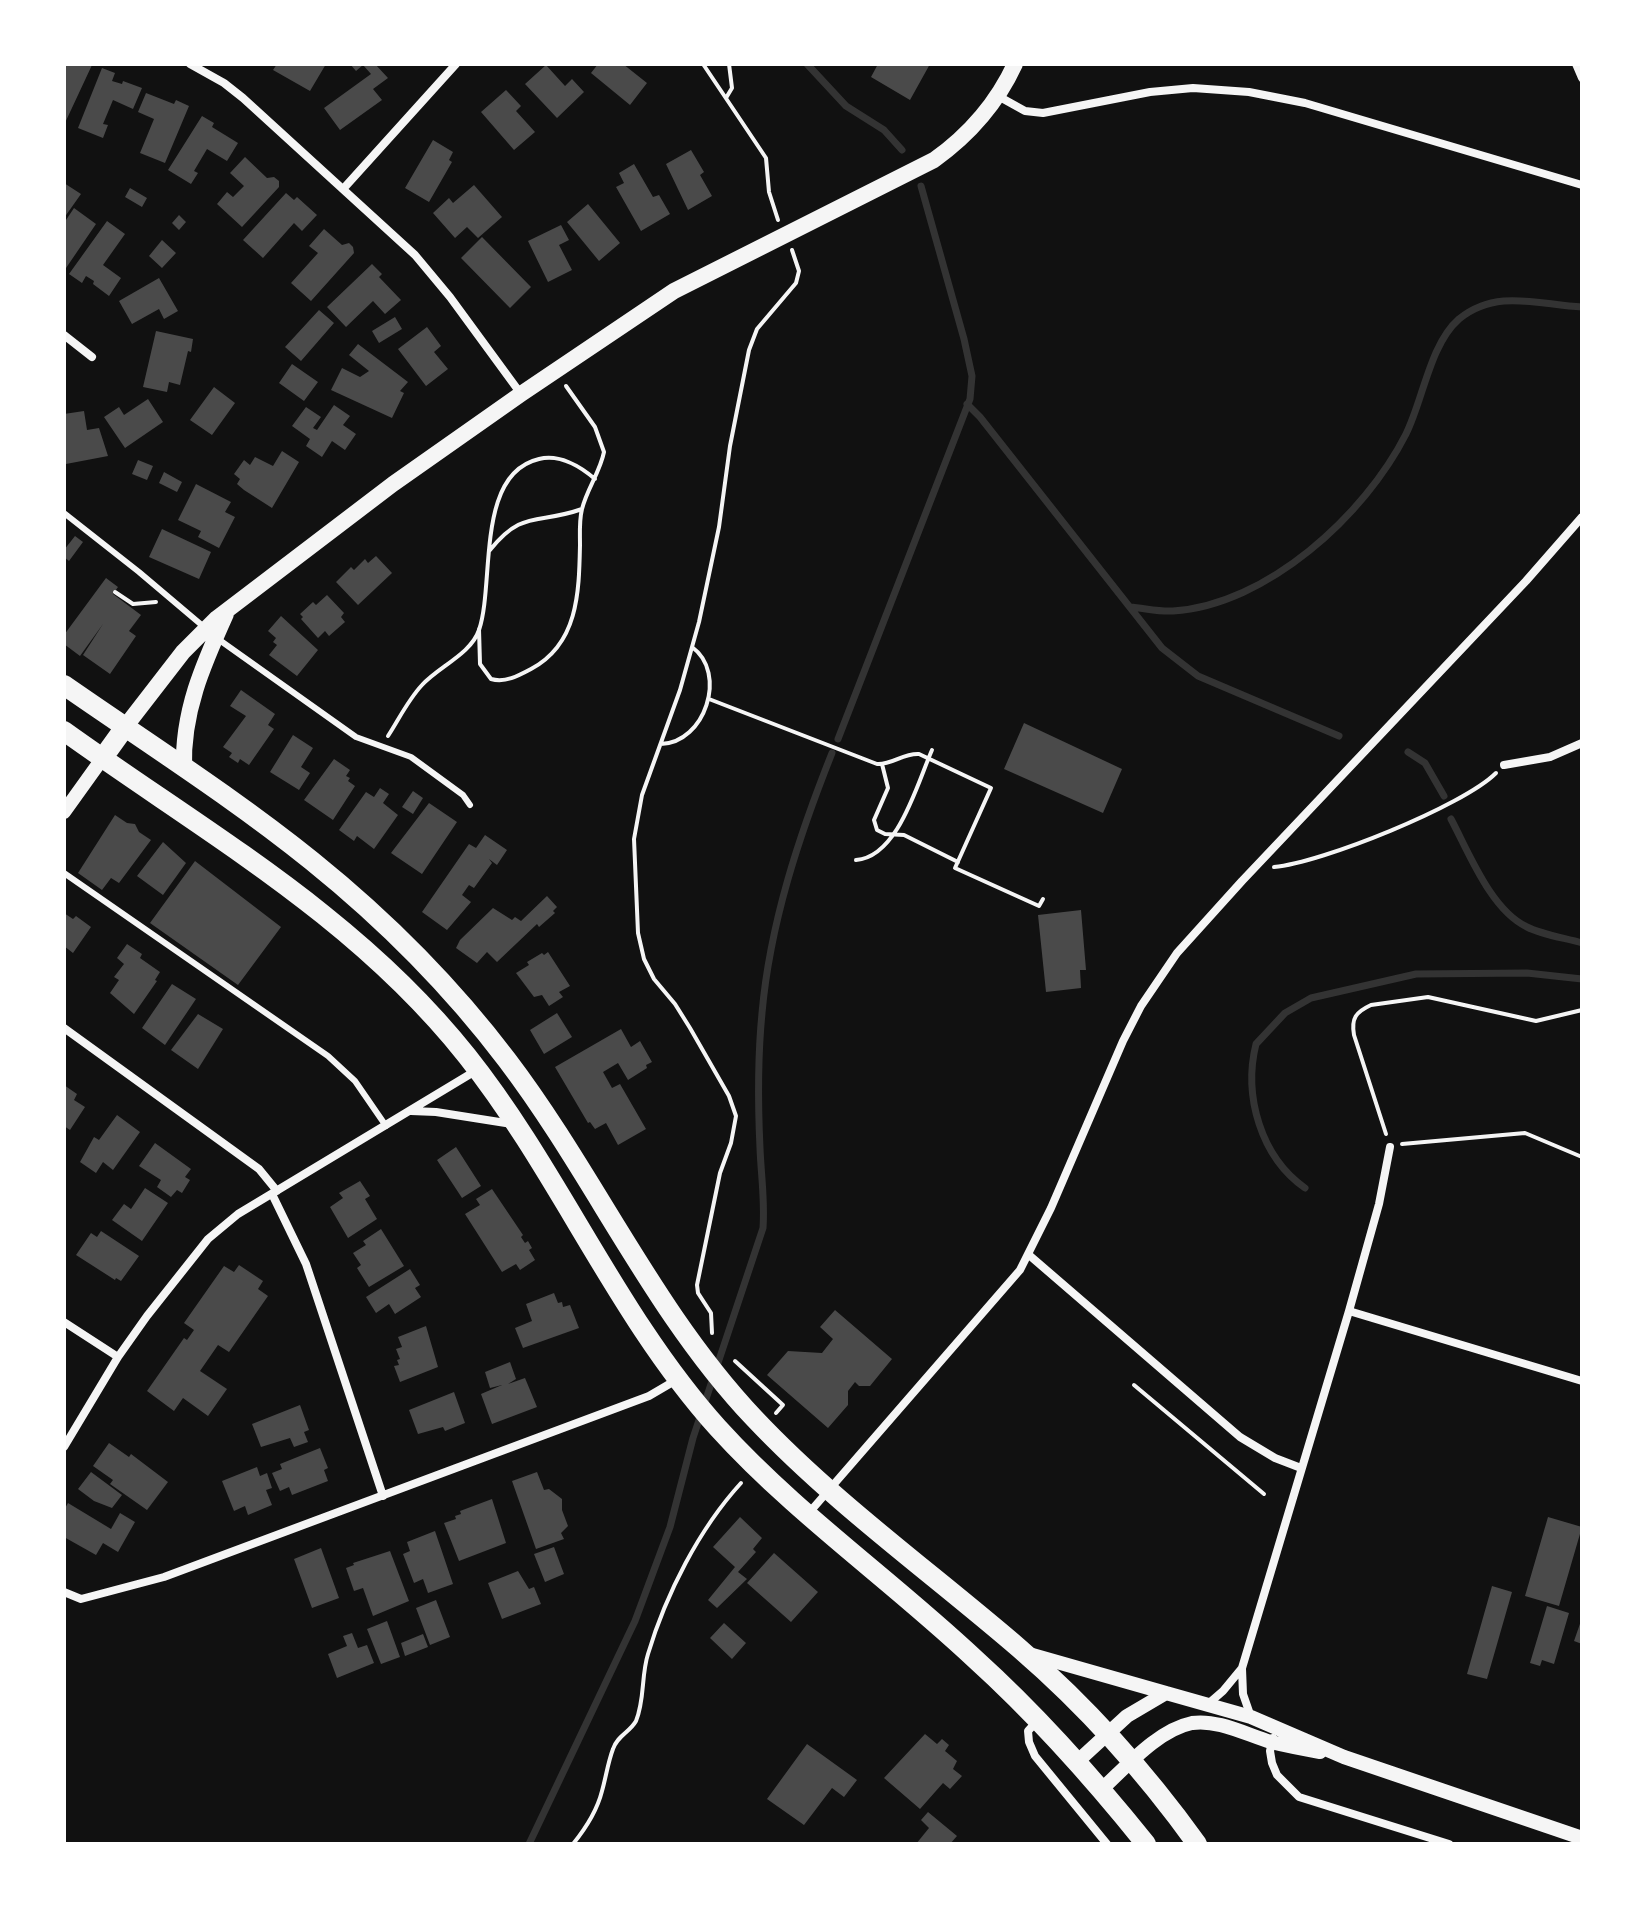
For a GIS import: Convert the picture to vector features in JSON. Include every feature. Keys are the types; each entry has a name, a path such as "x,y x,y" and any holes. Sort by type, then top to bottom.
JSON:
{"main road":[{"path":"102,759 175,662 210,633 228,608 393,484 555,370 686,284 934,160 964,136 998,96 1015,64"},
{"path":"184,769 184,735 189,707 210,633"},
{"path":"64,685 309,858 419,958 473,1018 524,1084 645,1278 725,1386 763,1427 830,1489 1024,1653 1132,1762 1197,1844"},
{"path":"64,731 292,889 334,922 414,996 478,1070 516,1125 619,1294 713,1423 807,1515 963,1648 1033,1726 1078,1761 1146,1844"},
{"path":"1169,1805 1190,1844"}],"street":[{"path":"190,64 234,90 344,188 427,268 521,394"},
{"path":"344,188 456,64"},
{"path":"1576,64 1582,78"},
{"path":"998,96 1025,111 1043,113 1161,91 1193,88 1249,92 1305,103 1582,185"},
{"path":"64,335 92,357"},
{"path":"807,1515 1007,1288 1029,1255 1123,1041 1141,1006 1186,942 1526,581 1582,517"},
{"path":"1504,765 1550,757 1582,743"},
{"path":"64,812 102,759"},
{"path":"64,1028 259,1169 275,1193 306,1264 383,1496"},
{"path":"64,1447 118,1357 208,1239 238,1214 478,1070"},
{"path":"410,1111 516,1125"},
{"path":"1251,1717 1243,1694 1242,1668 1349,1311 1379,1204 1390,1147"},
{"path":"1029,1255 1240,1437 1275,1458 1301,1468"},
{"path":"1349,1311 1582,1381"},
{"path":"64,1322 118,1357"},
{"path":"64,1592 81,1599 127,1588 649,1396 678,1379"},
{"path":"1024,1653 1251,1717 1344,1757 1582,1838"},
{"path":"1208,1704 1242,1668"},
{"path":"1078,1761 1139,1707 1166,1693"},
{"path":"1102,1789 1172,1732 1196,1723 1226,1727 1272,1742 1344,1757"},
{"path":"1033,1726 1029,1742 1035,1756 1107,1844"},
{"path":"1278,1727 1272,1742 1272,1763 1277,1775 1299,1797 1449,1844"}],"lane":[{"path":"64,513 210,633 356,737 411,757 463,795 470,805"},
{"path":"64,873 328,1056 355,1081 386,1126"}],"path":[{"path":"703,64 766,158 770,198 780,223"},
{"path":"726,98 732,88 729,64"},
{"path":"712,1334 711,1313 699,1295 697,1285 720,1173 731,1143 736,1116 729,1096 690,1028 650,973 641,951 634,865 636,816 692,647 719,527 730,446 749,350 757,329 792,289 798,277 798,265 791,246"},
{"path":"555,370 595,427 603,444 603,460 595,479 582,509 577,600 567,634 557,647 533,668 500,682 491,679 480,664 479,629 494,510 502,492 509,480 532,461 545,457 586,471 595,479"},
{"path":"489,551 507,529 518,523 582,509"},
{"path":"115,592 136,605 172,600"},
{"path":"383,745 417,690 467,648 479,629"},
{"path":"661,744 668,744 689,732 703,715 709,699 706,666 698,651 692,647"},
{"path":"709,699 882,764 912,754 928,757 991,788 955,868 1039,906 1043,899"},
{"path":"856,860 878,853 895,835 932,750"},
{"path":"882,764 888,788 873,824 880,833 904,835 958,862"},
{"path":"1256,866 1288,866 1346,849 1463,796 1487,781 1504,765"},
{"path":"1582,1010 1536,1021 1428,997 1371,1005 1355,1015 1352,1023 1390,1147 1525,1133 1582,1157"},
{"path":"733,1359 783,1405 774,1414"},
{"path":"1134,1385 1264,1494"},
{"path":"573,1844 588,1825 599,1800 615,1742 635,1722 648,1653 690,1555 710,1522 739,1485"}],"building":[{"path":"64,64 92,65 64,125"},
{"path":"277,64 326,64 310,91 273,70"},
{"path":"350,64 375,64 388,78 373,89 382,100 340,130 324,108 371,74 363,65 356,71"},
{"path":"598,64 623,64 647,83 630,105 591,73"},
{"path":"878,64 930,64 910,100 871,77"},
{"path":"546,65 565,86 572,79 584,92 557,118 525,84"},
{"path":"102,68 115,73 112,81 122,84 123,81 142,88 133,109 113,100 103,124 108,125 103,138 78,128"},
{"path":"506,90 521,106 516,111 535,132 514,150 481,112"},
{"path":"146,93 174,104 176,100 189,106 165,163 140,153 154,119 138,112"},
{"path":"202,116 214,123 212,127 238,143 227,161 207,149 194,171 198,173 191,184 168,170"},
{"path":"433,140 453,152 449,160 452,162 429,202 405,188"},
{"path":"691,150 704,172 700,175 712,196 688,210 666,164"},
{"path":"245,157 267,178 274,177 279,181 279,187 242,227 217,204 227,192 233,197 244,186 230,173"},
{"path":"634,164 653,197 659,195 670,214 641,231 616,187 624,183 619,173"},
{"path":"64,183 81,194 64,218"},
{"path":"474,185 502,217 478,238 467,227 455,238 433,213 449,198 453,203"},
{"path":"130,188 147,198 142,207 125,197"},
{"path":"286,193 294,200 297,197 317,215 302,231 294,223 263,258 243,240"},
{"path":"588,204 620,243 599,261 567,222"},
{"path":"74,208 96,224 64,271 64,223"},
{"path":"179,215 186,222 179,230 172,223"},
{"path":"107,221 125,234 103,265 121,278 109,296 86,276 82,283 69,274"},
{"path":"561,225 569,240 559,245 572,270 548,282 528,241"},
{"path":"324,229 342,245 349,243 354,253 311,301 291,283 318,253 309,246"},
{"path":"482,237 531,287 510,308 461,258"},
{"path":"162,240 176,253 162,268 149,256"},
{"path":"372,264 382,274 379,277 401,300 385,314 373,301 346,327 327,307"},
{"path":"159,278 178,311 164,319 159,309 132,324 119,301"},
{"path":"319,310 334,323 301,361 285,347"},
{"path":"395,317 402,329 379,343 372,331"},
{"path":"427,327 441,346 434,352 448,369 426,386 398,349"},
{"path":"156,331 193,339 180,385 169,382 167,392 143,387"},
{"path":"358,344 408,382 400,391 404,393 392,418 331,390 342,368 360,377 369,371 349,355"},
{"path":"292,364 318,382 304,401 279,383"},
{"path":"214,387 235,403 212,435 190,420"},
{"path":"148,399 163,422 125,448 104,417 119,407 124,415"},
{"path":"334,405 350,416 343,425 356,434 345,450 332,441 322,457 306,446 310,439 292,426 306,407 321,417 313,428 317,430"},
{"path":"84,411 87,430 99,428 108,456 66,464 64,414"},
{"path":"282,451 299,462 272,508 237,484 240,479 234,474 244,460 250,465 255,457 273,466"},
{"path":"138,460 153,466 147,480 132,474"},
{"path":"164,472 182,482 177,492 159,483"},
{"path":"196,484 231,502 225,512 235,517 219,548 198,537 201,531 178,520"},
{"path":"162,529 211,552 199,579 149,557"},
{"path":"75,536 83,542 69,561 64,557 64,550"},
{"path":"376,556 392,573 358,605 336,582 351,567 354,570 365,559 368,563"},
{"path":"106,578 118,587 113,594 141,615 129,631 136,636 110,674 83,655 103,624 80,656 64,644 64,635"},
{"path":"327,595 344,613 341,617 345,622 329,636 325,631 318,638 300,614"},
{"path":"281,616 318,650 297,676 269,655 277,645 273,642 276,638 268,631"},
{"path":"241,690 275,714 268,725 274,729 249,765 229,757 232,753 223,747 246,716 230,706"},
{"path":"1024,723 1122,769 1103,813 1004,769"},
{"path":"293,735 313,748 301,767 310,773 299,790 270,772"},
{"path":"334,759 350,770 346,776 355,786 333,820 304,800"},
{"path":"380,788 389,794 383,803 398,815 374,849 357,836 354,841 339,830 366,792 374,797"},
{"path":"413,791 423,798 413,814 402,807"},
{"path":"429,803 457,822 422,874 391,853"},
{"path":"115,815 135,824 139,832 151,840 119,883 111,878 102,890 78,873"},
{"path":"485,835 507,850 497,865 489,859 492,863 474,888 469,885 462,895 471,902 447,930 422,912 469,844 476,848"},
{"path":"163,842 186,863 163,895 137,876"},
{"path":"195,861 281,927 238,985 150,923"},
{"path":"547,896 557,907 553,911 555,913 539,927 537,924 497,962 487,952 477,963 456,948 460,940 493,908 512,920 515,917 521,921"},
{"path":"1081,910 1086,970 1080,970 1081,988 1046,992 1038,915"},
{"path":"64,913 73,919 76,916 91,927 73,953 64,946"},
{"path":"127,944 160,972 134,1014 110,993 119,980 114,977 124,964 117,958"},
{"path":"548,952 570,986 559,992 563,997 549,1006 542,995 534,997 516,973 529,965 527,962"},
{"path":"172,984 196,999 165,1045 142,1028"},
{"path":"557,1013 572,1037 544,1054 530,1030"},
{"path":"198,1014 223,1029 198,1069 171,1050"},
{"path":"621,1029 631,1047 640,1041 652,1062 628,1080 618,1063 603,1072 612,1088 620,1084 646,1129 618,1145 606,1123 595,1129 588,1123 555,1067"},
{"path":"64,1085 77,1094 74,1100 85,1107 70,1130 64,1126"},
{"path":"117,1115 140,1132 113,1170 103,1162 96,1173 80,1162 94,1137 99,1140"},
{"path":"155,1143 191,1169 185,1177 190,1180 182,1193 177,1190 171,1197 157,1187 161,1180 139,1166"},
{"path":"456,1147 481,1186 462,1198 437,1160"},
{"path":"360,1181 370,1196 365,1199 377,1219 348,1238 330,1207 343,1198 339,1193"},
{"path":"145,1188 168,1203 142,1241 112,1220 124,1204 131,1209"},
{"path":"492,1189 523,1235 521,1237 525,1243 528,1241 532,1248 529,1250 535,1260 520,1270 516,1264 502,1272 465,1214 480,1205 476,1199"},
{"path":"381,1229 404,1266 369,1287 357,1268 361,1265 353,1253 366,1245 363,1241"},
{"path":"101,1231 139,1256 121,1281 76,1255 91,1233 97,1237"},
{"path":"239,1265 263,1281 258,1289 268,1296 229,1352 218,1345 200,1371 227,1389 208,1416 183,1398 174,1411 147,1391 184,1338 187,1340 194,1330 184,1323 224,1266 234,1272"},
{"path":"410,1269 420,1285 415,1288 421,1297 395,1314 389,1304 376,1313 366,1297"},
{"path":"554,1293 563,1307 570,1305 579,1328 523,1348 515,1328 532,1321 526,1304"},
{"path":"835,1310 892,1359 870,1386 859,1386 855,1382 848,1391 848,1405 828,1428 767,1375 788,1351 822,1353 833,1339 820,1327"},
{"path":"426,1326 438,1367 400,1382 394,1366 399,1365 397,1360 400,1359 396,1349 402,1347 398,1337"},
{"path":"510,1362 516,1379 508,1384 525,1378 537,1407 492,1424 481,1394 502,1385 490,1388 485,1372"},
{"path":"454,1392 465,1423 445,1431 443,1427 418,1434 409,1410"},
{"path":"300,1405 309,1430 304,1432 308,1442 294,1447 290,1438 261,1447 252,1424"},
{"path":"109,1443 129,1457 131,1454 168,1482 147,1510 110,1484 113,1480 93,1466"},
{"path":"320,1448 328,1468 324,1470 328,1481 292,1495 289,1487 280,1491 272,1473 282,1469 280,1464"},
{"path":"257,1467 260,1476 267,1473 272,1488 266,1490 272,1505 248,1515 245,1506 234,1511 222,1481"},
{"path":"91,1472 122,1495 112,1508 94,1501 78,1489"},
{"path":"537,1472 544,1490 549,1489 562,1499 568,1526 561,1533 564,1539 536,1549 512,1481"},
{"path":"492,1499 506,1543 459,1561 444,1523 456,1519 460,1511"},
{"path":"68,1503 111,1529 120,1513 135,1522 118,1552 103,1543 96,1555 64,1537 64,1510"},
{"path":"740,1517 762,1538 753,1549 756,1552 738,1572 747,1579 717,1608 708,1600 735,1567 713,1547"},
{"path":"1548,1517 1582,1527 1559,1606 1525,1596"},
{"path":"435,1531 453,1584 428,1593 423,1579 414,1583 403,1554 410,1551 407,1542"},
{"path":"554,1547 564,1574 545,1582 534,1554"},
{"path":"321,1548 339,1598 312,1608 294,1559"},
{"path":"390,1551 409,1601 373,1616 363,1588 354,1591 346,1568"},
{"path":"774,1553 818,1592 791,1622 747,1583"},
{"path":"518,1571 529,1589 534,1587 541,1604 502,1619 488,1583"},
{"path":"1492,1586 1512,1592 1487,1679 1467,1674"},
{"path":"436,1600 450,1637 430,1645 416,1608"},
{"path":"1547,1606 1569,1613 1554,1664 1542,1660 1540,1666 1530,1663"},
{"path":"1582,1618 1582,1644 1574,1641"},
{"path":"387,1621 400,1657 381,1664 367,1629"},
{"path":"724,1623 746,1643 732,1659 710,1638"},
{"path":"352,1633 358,1648 367,1645 374,1663 337,1678 328,1654 347,1646 343,1636"},
{"path":"423,1634 428,1647 405,1656 401,1643"},
{"path":"925,1734 937,1744 942,1739 949,1745 945,1751 957,1761 953,1769 962,1776 950,1789 943,1783 920,1809 884,1778"},
{"path":"807,1744 857,1780 844,1797 832,1788 804,1825 767,1799"},
{"path":"928,1812 957,1836 950,1844 916,1844 929,1828 921,1820"}],"waterway":[{"path":"807,64 846,106 884,130 902,150"},
{"path":"838,739 970,399 972,376 964,339 921,186"},
{"path":"1130,607 1173,611 1208,605 1243,592 1277,574 1309,551 1366,495 1388,465 1412,420 1434,357 1459,319 1473,310 1503,301 1582,307"},
{"path":"967,404 1162,648 1198,676 1339,736"},
{"path":"1408,752 1425,763 1444,796"},
{"path":"529,1844 635,1621 670,1527 693,1438 763,1228 759,1080 766,979 788,880 832,753"},
{"path":"1451,819 1482,879 1502,908 1527,927 1582,943"},
{"path":"1305,1188 1277,1160 1259,1124 1254,1104 1252,1084 1256,1044 1285,1013 1311,998 1416,974 1527,973 1582,979"}]}
